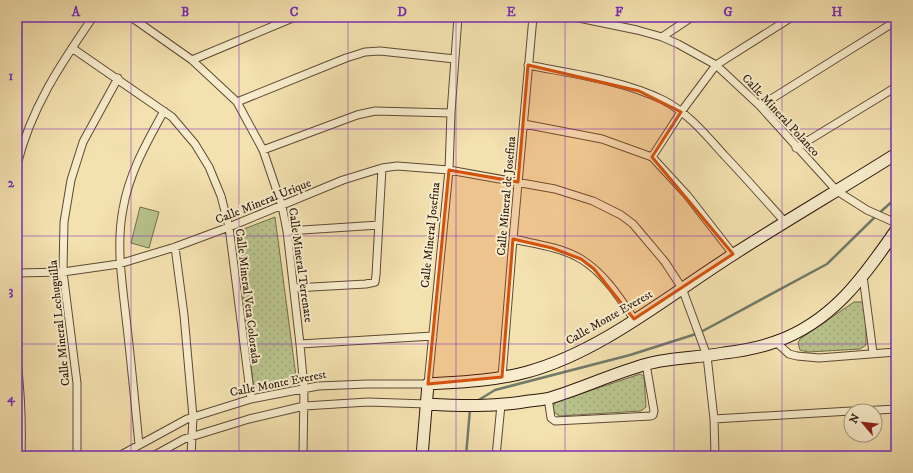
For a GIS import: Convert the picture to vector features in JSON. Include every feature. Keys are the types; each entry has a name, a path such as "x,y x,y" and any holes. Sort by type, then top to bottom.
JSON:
{"street":[{"path":"17,165 26,136 39,103 57,69 93,17"},
{"path":"134,19 145,17"},
{"path":"192,60 295,17"},
{"name":"Calle Mineral Josefina","path":"422,456 449,170 451,113 458,17"},
{"name":"Calle Mineral de Josefina","path":"502,377 533,17"},
{"name":"Calle Mineral Polanco","path":"574,17 637,30 662,37 716,65 760,106 796,148 837,191 877,215 896,223"},
{"path":"662,37 692,17"},
{"path":"652,157 681,112 716,65 792,17"},
{"name":"Calle Mineral Terrenate","path":"134,19 192,60 237,102 263,150 282,206 287,231 304,389 303,456"},
{"path":"760,106 896,21"},
{"name":"Calle Mineral Veta Colorada","path":"72,48 118,78 172,117 188,135 206,161 216,181 229,227 251,399"},
{"path":"237,102 364,52 393,52 455,59"},
{"path":"528,65 603,80 639,91 664,101 681,112 710,139 785,222"},
{"name":"Calle Mineral Lechuguilla","path":"77,456 77,383 62,272 64,222 71,180 83,142 118,78"},
{"path":"796,148 896,87"},
{"path":"139,445 119,264 120,228 128,188 144,148 164,111"},
{"path":"263,150 357,115 375,111 451,113"},
{"path":"524,124 602,139 652,157 687,196 733,254"},
{"name":"Calle Monte Everest","path":"119,456 193,417 251,399 318,386 471,382 527,372 562,359 591,346 733,254 896,154"},
{"name":"Calle Mineral Urique","path":"17,273 62,272 119,264 175,247 282,206 343,180 382,168 397,166 449,170 555,189 593,201 621,215 642,234 665,262 682,288 707,356 714,419 715,456"},
{"path":"294,288 366,284 375,282 382,168"},
{"path":"287,231 379,225"},
{"path":"153,456 192,436 249,419 304,406 368,402 471,406 501,405 548,398 646,364 749,349 776,342 802,330 841,302 863,276 896,230"},
{"path":"513,240 552,248 582,259 613,288 634,319"},
{"path":"175,247 184,315 193,417 190,456"},
{"path":"863,276 873,353"},
{"path":"300,344 433,336"},
{"path":"776,342 789,354 819,358 896,352"},
{"path":"17,362 21,399 21,456"},
{"path":"548,398 552,420 555,421 653,415 654,408 646,364"},
{"path":"496,456 501,405"},
{"path":"883,410 896,409"},
{"path":"714,419 843,412"}],"highlighted area":[{"path":"528,65 639,91 681,112 652,157 733,254 634,319 594,269 581,259 552,248 513,239 502,377 428,384 449,170 518,182"}],"green space":[{"path":"140,207 159,212 149,248 131,243"},
{"path":"275,217 297,384 254,392 236,232"},
{"path":"854,302 862,302 866,309 866,345 860,349 808,352 800,350 798,343 800,339"},
{"path":"640,374 644,376 646,407 641,411 559,416 554,412 553,407 556,402"}],"waterway":[{"path":"477,401 495,390 630,355 699,333 827,264 896,198"},
{"path":"466,456 470,409"}]}
